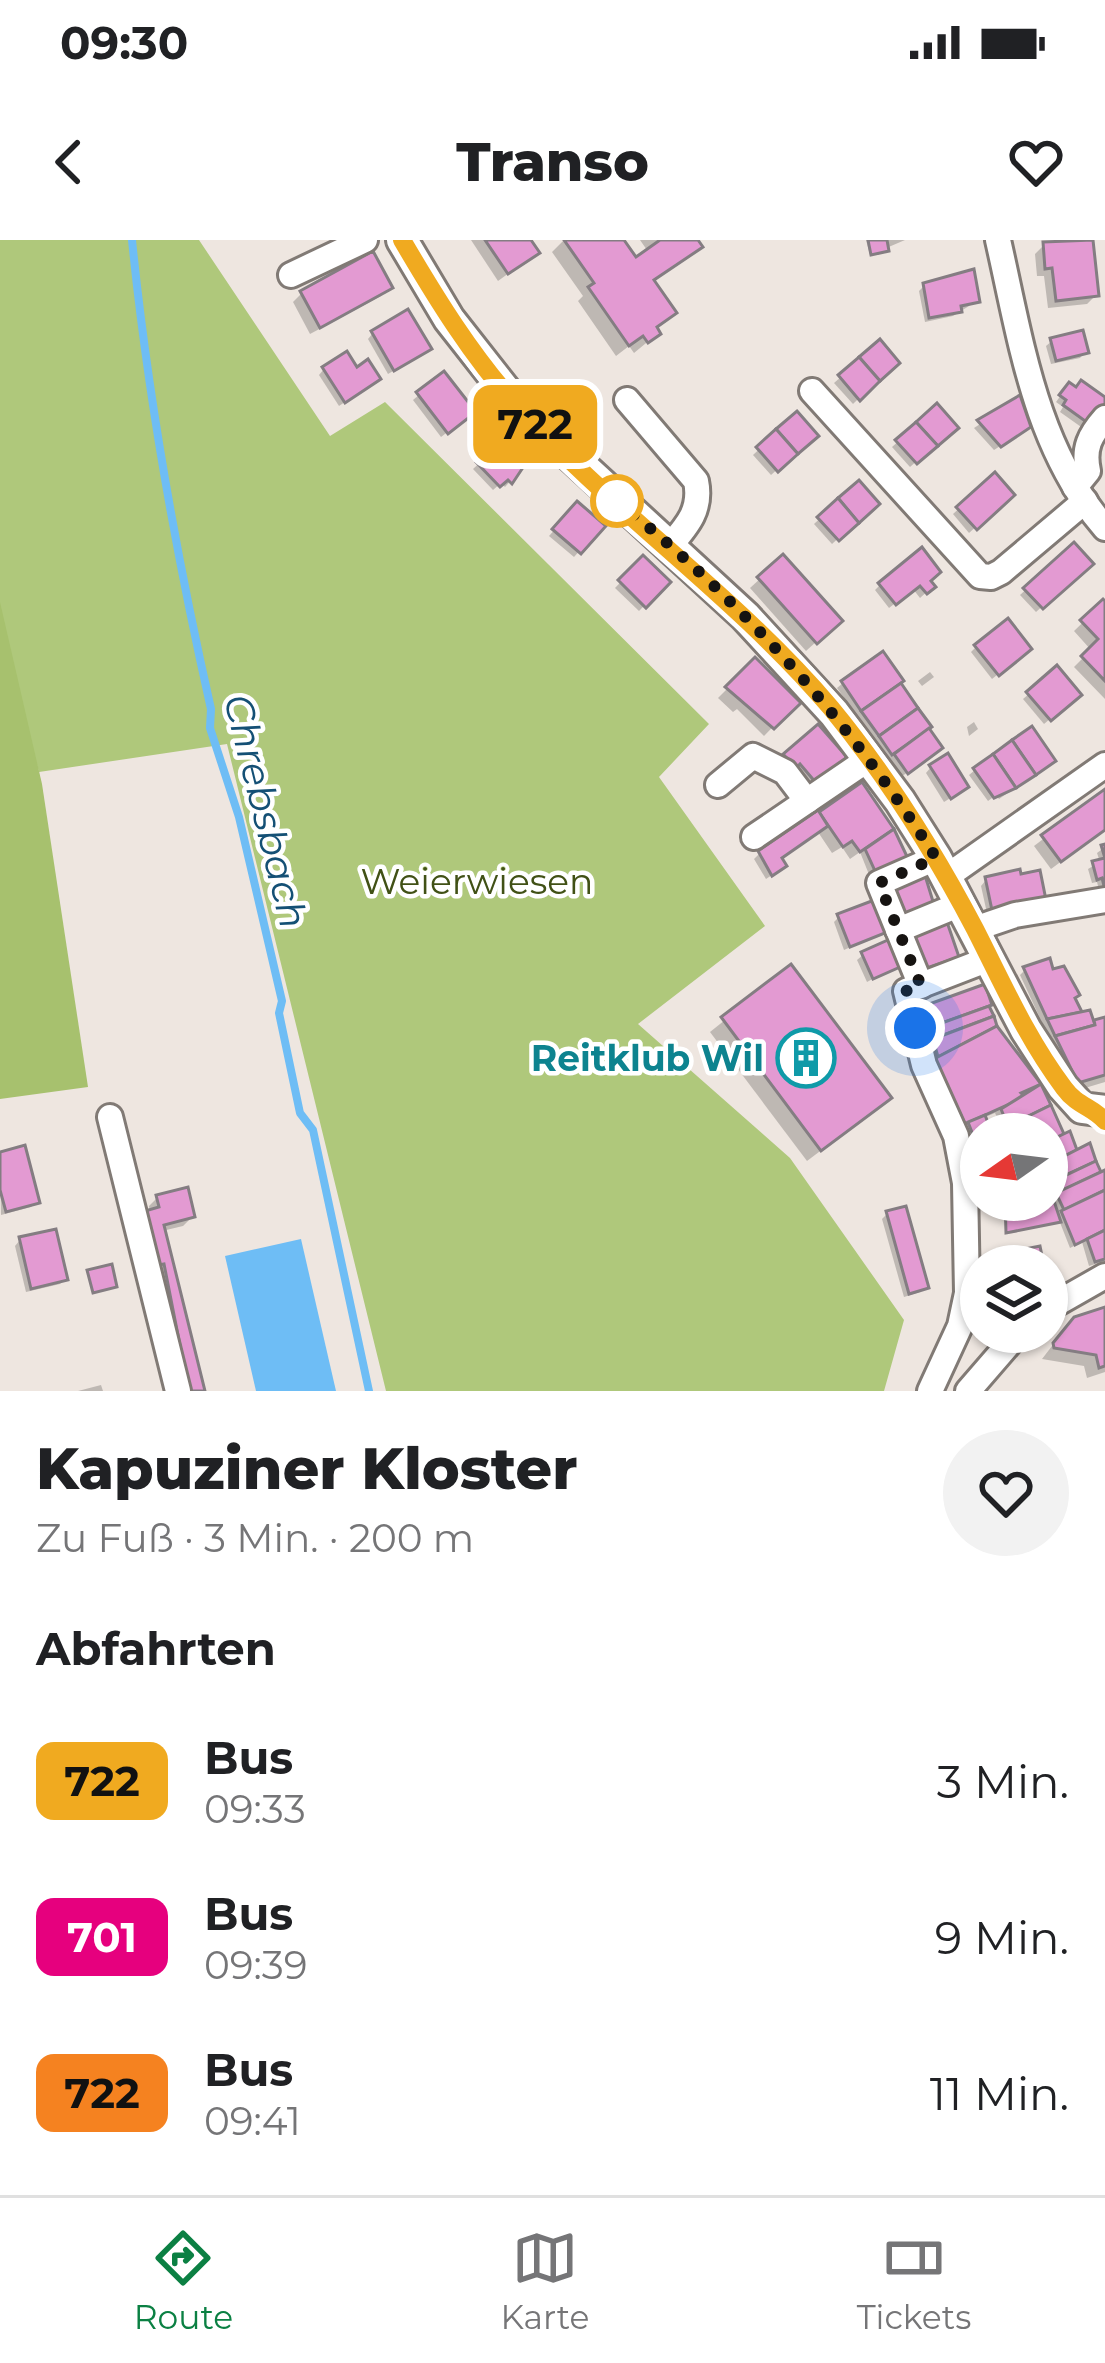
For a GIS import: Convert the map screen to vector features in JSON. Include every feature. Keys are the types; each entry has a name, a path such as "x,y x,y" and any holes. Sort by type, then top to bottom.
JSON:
{"main road":[{"path":"402,240 449,319 519,408 771,642 870,758 954,892 1026,1030 1096,1112"}],"street":[{"path":"292,275 365,240"},
{"path":"998,240 1036,401 1057,455 1105,528"},
{"path":"812,392 980,576 1001,572 1080,494 1088,471 1089,436 1105,418"},
{"path":"627,400 696,482 695,513 669,547"},
{"path":"718,785 753,756 785,772 807,801"},
{"path":"754,837 870,758"},
{"path":"898,930 954,892 1105,765"},
{"path":"921,986 879,883 954,892 1015,915 1105,900"},
{"path":"930,1391 960,1326 968,1293 963,1160 924,1066 906,991 989,959"},
{"path":"110,1117 178,1391"},
{"path":"1068,1298 1105,1276"},
{"path":"968,1391 1001,1353"}],"green space":[{"name":"Weierwiesen","path":"0,240 199,240 330,436 385,402 709,724 659,777 765,926 638,1024 790,1158 904,1320 884,1391 386,1391 227,744 39,772 0,632"},
{"path":"0,602 42,784 88,1087 0,1099"}],"water":[{"path":"301,1239 336,1391 256,1391 225,1256"}],"building":[{"path":"485,240 531,240 540,253 508,274"},
{"path":"564,240 624,240 636,257 660,240 698,240 703,247 654,280 677,313 657,327 661,334 648,343 643,336 629,346 588,287 594,283"},
{"path":"868,240 887,240 889,251 871,255"},
{"path":"1093,240 1099,296 1056,301 1052,268 1045,269 1043,242"},
{"path":"373,251 393,288 320,328 300,291"},
{"path":"974,269 980,302 961,306 962,312 929,318 923,283"},
{"path":"408,309 432,349 394,371 371,331"},
{"path":"1083,330 1089,353 1056,361 1050,338"},
{"path":"880,339 900,363 880,381 859,357"},
{"path":"347,351 357,367 368,359 381,379 345,403 322,367"},
{"path":"859,357 880,381 860,401 838,375"},
{"path":"444,371 476,412 448,434 416,392"},
{"path":"1081,380 1105,397 1105,407 1092,426 1063,405 1066,400 1059,395 1069,382 1076,387"},
{"path":"1020,395 1031,427 1001,447 977,420"},
{"path":"937,403 959,428 938,446 916,422"},
{"path":"797,411 819,436 798,454 776,429"},
{"path":"916,422 938,446 917,464 895,440"},
{"path":"776,429 798,454 778,472 756,447"},
{"path":"502,437 526,463 512,484 508,480 500,487 476,462"},
{"path":"995,472 1015,495 977,530 956,507"},
{"path":"859,480 880,504 859,523 838,498"},
{"path":"838,498 859,523 839,541 817,517"},
{"path":"577,501 606,526 581,554 552,529"},
{"path":"1074,542 1094,564 1043,609 1023,588"},
{"path":"922,547 941,572 931,581 936,587 927,594 920,586 896,605 878,583"},
{"path":"783,554 843,621 817,644 757,577"},
{"path":"643,555 671,582 646,608 618,580"},
{"path":"1103,599 1105,681 1081,656 1098,639 1080,620"},
{"path":"1008,618 1032,649 999,676 974,645"},
{"path":"883,651 904,681 861,711 841,681"},
{"path":"755,657 801,703 774,729 725,687"},
{"path":"1057,665 1082,695 1051,721 1026,692"},
{"path":"901,683 918,708 879,736 861,711"},
{"path":"918,708 932,727 892,755 879,736"},
{"path":"818,724 847,757 817,784 800,764 796,768 783,754"},
{"path":"1032,726 1056,761 1036,775 1012,740"},
{"path":"929,728 943,748 908,774 894,754"},
{"path":"1012,740 1036,775 1016,788 993,754"},
{"path":"948,753 969,787 951,799 929,765"},
{"path":"993,754 1016,788 994,798 973,768"},
{"path":"862,782 894,829 860,852 852,841 843,847 819,812"},
{"path":"1105,789 1105,830 1061,862 1041,835"},
{"path":"818,810 828,826 782,858 787,866 772,876 758,851"},
{"path":"894,829 911,865 876,873 865,849"},
{"path":"1105,858 1104,886 1102,878 1097,880 1092,861"},
{"path":"1020,869 1021,874 1040,870 1046,900 993,915 985,877"},
{"path":"924,872 935,908 900,919 888,883"},
{"path":"877,899 890,931 850,947 837,914"},
{"path":"947,922 959,957 924,969 912,934"},
{"path":"888,940 900,967 873,979 861,952"},
{"path":"1050,958 1053,969 1064,966 1080,995 1075,998 1082,1012 1047,1019 1023,967"},
{"name":"Reitklub Wil","path":"791,964 892,1098 821,1151 721,1017"},
{"path":"985,984 992,1005 928,1028 921,1007"},
{"path":"989,1006 994,1016 933,1039 928,1028"},
{"path":"1090,1010 1095,1025 1055,1036 1047,1019"},
{"path":"994,1016 997,1026 938,1057 933,1039"},
{"path":"1105,1017 1105,1075 1078,1083 1055,1036 1095,1025 1094,1020"},
{"path":"997,1026 1041,1084 989,1113 960,1114 934,1059"},
{"path":"1041,1084 1051,1105 1035,1113 1003,1113 1001,1109"},
{"path":"1068,1132 1077,1150 1068,1154"},
{"path":"1090,1143 1096,1161 1068,1174 1068,1154"},
{"path":"25,1145 40,1203 6,1212 0,1190 0,1152"},
{"path":"1096,1161 1101,1172 1068,1188 1068,1174"},
{"path":"1105,1170 1105,1190 1068,1208 1068,1187"},
{"path":"188,1187 195,1217 164,1225 205,1391 189,1391 164,1264 158,1265 145,1211 159,1207 156,1195"},
{"path":"1105,1190 1105,1230 1075,1245 1065,1221 1068,1208"},
{"path":"906,1206 929,1288 909,1294 886,1211"},
{"path":"1006,1221 1061,1222 1006,1233"},
{"path":"56,1229 68,1280 31,1289 19,1237"},
{"path":"1105,1230 1105,1259 1095,1262 1087,1239"},
{"path":"112,1264 117,1287 93,1293 87,1270"},
{"path":"1105,1307 1105,1366 1099,1368 1096,1355 1068,1350 1068,1324 1074,1317"}],"waterway":[{"name":"Chrebsbach","path":"132,240 155,417 211,709 210,728 239,817 282,1001 279,1013 300,1113 313,1130 369,1391"}],"bus line":[{"name":"722","path":"402,240 449,319 519,408 745,616 834,712 936,858 1042,1056 1075,1102 1098,1112 1105,1121"}],"place":[{"name":"Reitklub Wil","path":"806,1058"}],"route":[{"path":"617,501 745,616 797,670 870,758 936,858 879,883 921,986 906,991 915,1028"}]}
